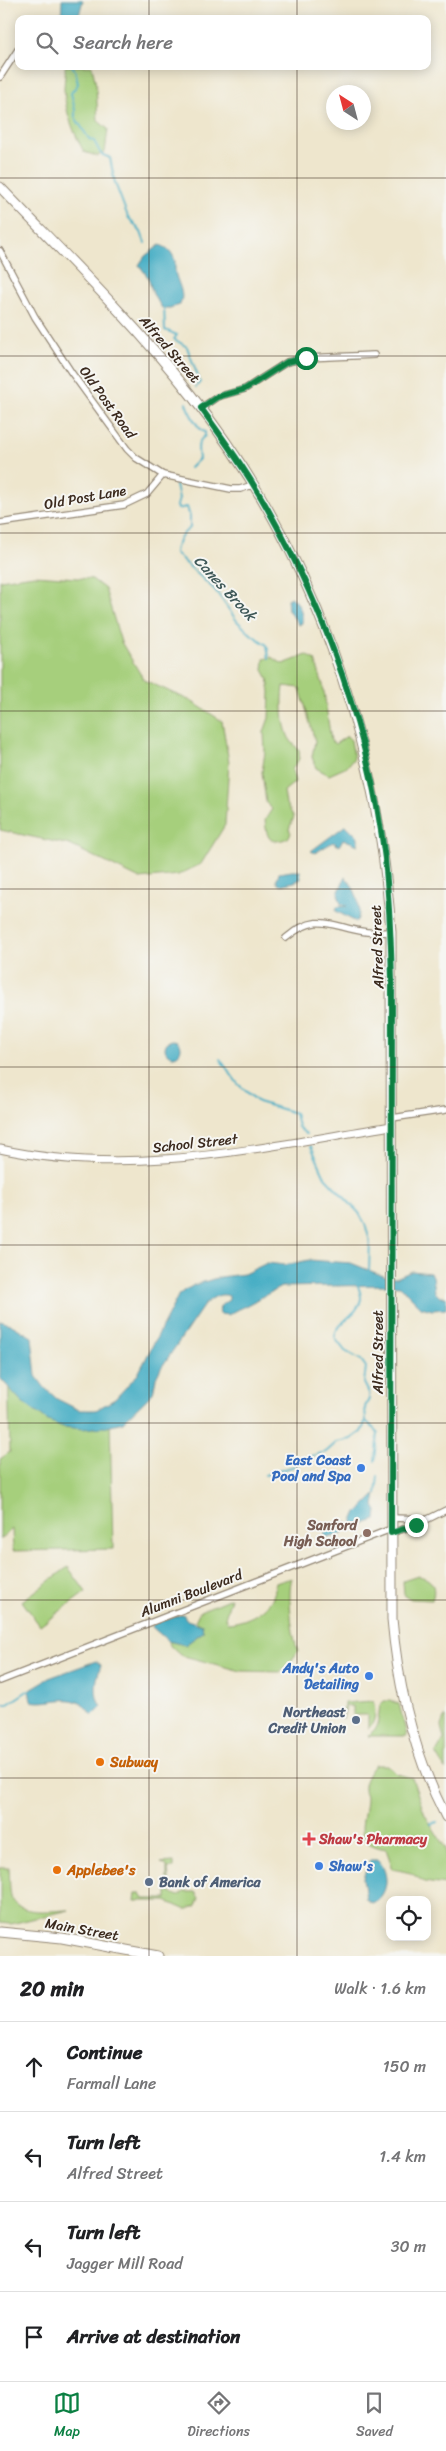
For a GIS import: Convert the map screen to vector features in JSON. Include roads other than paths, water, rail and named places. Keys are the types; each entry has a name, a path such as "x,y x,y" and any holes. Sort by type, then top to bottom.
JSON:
{"main road":[{"name":"Alfred Street","path":"0,187 134,327 201,408 253,485 290,552 312,597 331,644 350,700 376,806 384,857 391,932 392,1619 403,1698 416,1747 446,1817"},
{"name":"Main Street","path":"0,1932 62,1938 158,1956"}],"street":[{"path":"0,77 15,54"},
{"name":"Old Post Road","path":"0,251 35,317 116,437 136,458 163,475 231,489 240,489 253,485"},
{"path":"201,408 217,397 245,389 287,362 306,358 374,355"},
{"name":"Old Post Lane","path":"0,523 124,504 147,494 163,475"},
{"path":"286,938 300,927 314,923 342,925 366,932 391,932"},
{"path":"392,1122 446,1110"},
{"name":"School Street","path":"0,1149 55,1158 162,1161 210,1156 392,1122"},
{"path":"391,1518 424,1518 446,1510"},
{"name":"Alumni Boulevard","path":"0,1681 391,1531 416,1525 424,1518"}],"water":[{"path":"62,0 83,0 79,15 61,15"},
{"path":"160,245 168,249 173,256 182,296 180,305 170,308 162,308 153,294 148,277 139,265 145,256"},
{"path":"291,597 299,605 301,612 302,623 299,625 288,610 287,599"},
{"path":"346,825 358,837 358,845 343,839 339,846 333,842 315,853 311,851"},
{"path":"300,871 301,879 279,885 276,881 279,873"},
{"path":"345,877 355,892 359,905 356,922 336,911 337,907 347,906 341,904 338,894"},
{"path":"173,1040 181,1048 173,1056 165,1048"},
{"path":"309,1260 351,1263 386,1277 396,1278 412,1271 430,1273 433,1276 435,1292 440,1297 446,1297 446,1309 432,1310 421,1307 400,1286 386,1285 281,1287 228,1315 220,1314 220,1307 229,1300 229,1296 222,1295 212,1298 204,1305 161,1368 156,1378 153,1393 123,1422 103,1427 83,1429 63,1427 48,1421 22,1402 0,1378 0,1321 10,1324 32,1337 36,1376 45,1388 57,1399 79,1410 96,1410 115,1399 138,1374 179,1294 194,1285 220,1277 244,1274 267,1263 285,1265"},
{"path":"376,1494 374,1506 377,1511 376,1520 354,1527 352,1524 356,1514"},
{"path":"341,1522 348,1522 348,1526 341,1534 334,1537 324,1536 327,1527"},
{"path":"183,1614 187,1620 202,1625 203,1632 185,1645 168,1641 152,1627 153,1624"},
{"path":"96,1661 101,1665 96,1686 98,1702 101,1707 93,1715 76,1701 31,1701 29,1690 49,1678"},
{"path":"370,1860 378,1860 385,1871 386,1877 385,1890 378,1900 372,1903 366,1899 363,1877"}],"waterway":[{"name":"Canes Brook","path":"75,70 78,84 71,93 75,117 89,139 94,141 101,154 110,158 115,183 128,217 141,232 145,243"},
{"name":"Canes Brook","path":"164,306 165,330 177,335 174,339 187,347 200,382 196,387"},
{"name":"Canes Brook","path":"186,403 196,424 205,432 205,436 198,446 199,459 190,468"},
{"name":"Canes Brook","path":"176,485 179,499 177,506 178,509 187,507 190,517 190,528 180,539 175,553 215,590 237,621 252,635 267,645 269,658"},
{"path":"220,1059 238,1084 258,1102 295,1113 298,1127 306,1134"},
{"path":"311,1146 325,1177 359,1213 365,1224 370,1241 369,1270"},
{"path":"265,1475 295,1466 311,1456 326,1452 337,1442 351,1439 361,1432 366,1421 365,1407 369,1399 369,1393 364,1383 366,1367 361,1360 345,1351 335,1338 339,1327 359,1305 361,1297 358,1284"},
{"path":"366,1421 378,1433 375,1461"},
{"path":"376,1494 378,1476"},
{"path":"0,1704 8,1704 29,1690"},
{"path":"431,1824 437,1822"}],"place":[{"name":"East Coast Pool and Spa","path":"361,1468"},
{"name":"Sanford High School","path":"367,1533"},
{"name":"Andy's Auto Detailing","path":"369,1676"},
{"name":"Northeast Credit Union","path":"356,1720"},
{"name":"Subway","path":"100,1762"},
{"name":"Shaw's Pharmacy","path":"309,1839"},
{"name":"Shaw's","path":"319,1866"},
{"name":"Applebee's","path":"57,1870"},
{"name":"Bank of America","path":"149,1882"}]}
